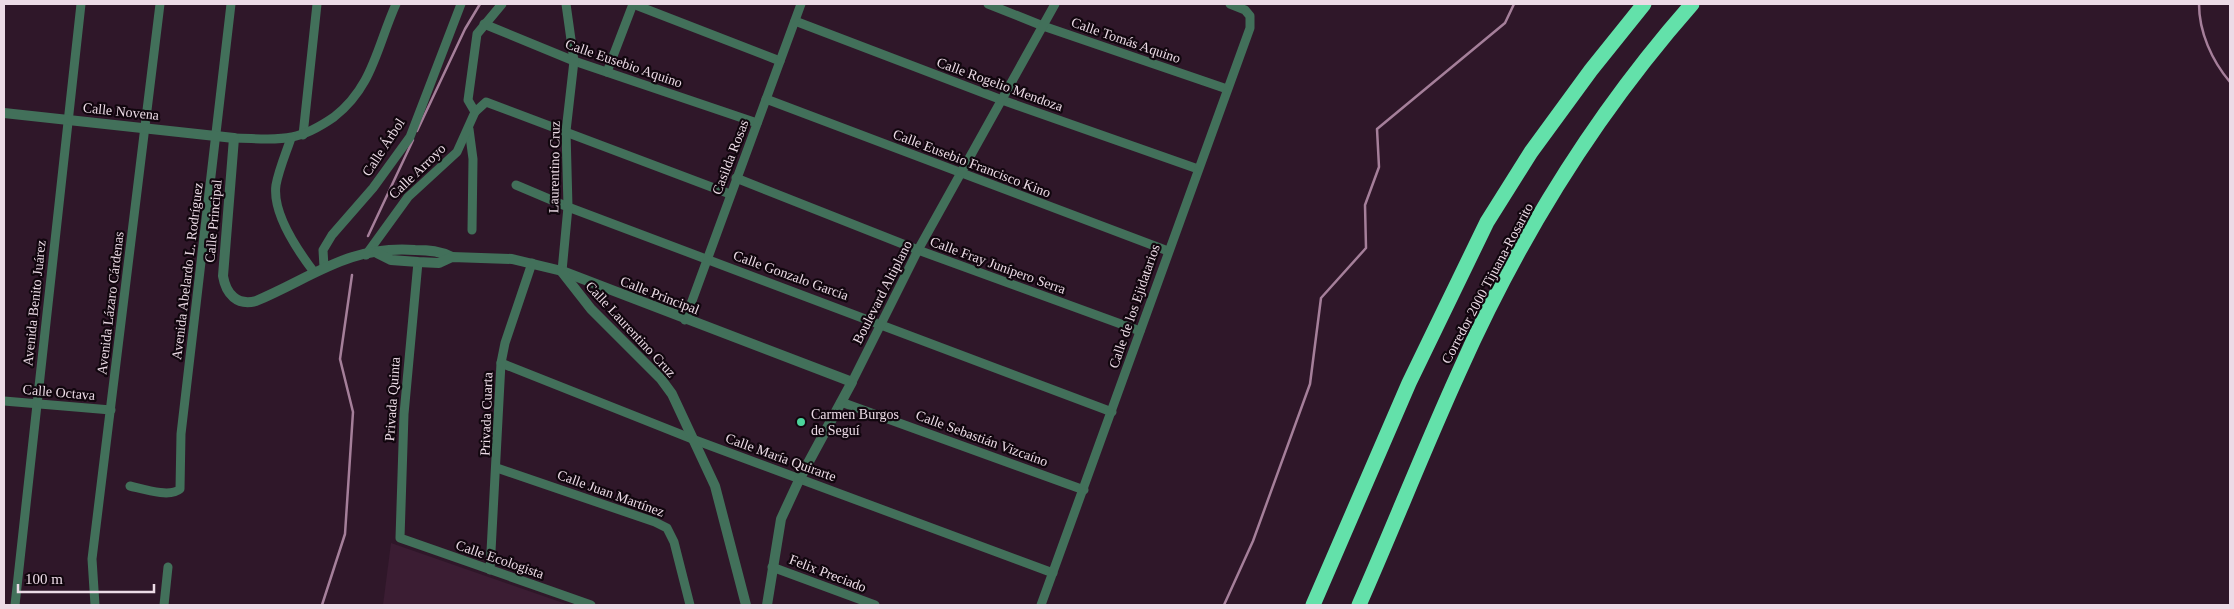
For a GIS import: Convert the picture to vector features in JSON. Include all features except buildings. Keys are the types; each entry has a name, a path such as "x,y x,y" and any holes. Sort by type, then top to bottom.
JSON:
{"highway":[{"name":"Corredor 2000 Tijuana-Rosarito","path":"1313,605 1409,383 1488,222 1531,152 1591,70 1644,4"},
{"name":"Corredor 2000 Tijuana-Rosarito","path":"1359,605 1459,372 1522,248 1566,172 1627,84 1692,4"}],"street":[{"name":"Avenida Benito Juárez","path":"14,605 81,4"},
{"name":"Avenida Lázaro Cárdenas","path":"95,605 96,596 91,570 160,4"},
{"name":"Avenida Abelardo L. Rodríguez","path":"130,486 173,493 180,489 181,434 231,4"},
{"path":"303,134 317,4"},
{"path":"234,138 291,138 325,123 357,96 374,63 396,4"},
{"name":"Calle Árbol","path":"324,267 324,250 332,235 373,188 410,136 461,4"},
{"path":"475,112 468,100 470,72 477,34 502,4"},
{"name":"Laurentino Cruz","path":"562,271 568,207 566,131 574,61 566,4"},
{"path":"607,72 633,4 780,61"},
{"name":"Casilda Rosas","path":"685,320 801,4"},
{"name":"Calle Tomás Aquino","path":"988,4 1043,26 1227,89"},
{"name":"Boulevard Altiplano","path":"767,605 781,519 800,478 842,402 918,250 1055,4"},
{"name":"Calle de los Ejidatarios","path":"1041,605 1250,28 1250,16 1245,10 1230,4"},
{"name":"Calle Rogelio Mendoza","path":"795,21 1002,100 1198,169"},
{"name":"Calle Eusebio Aquino","path":"484,24 574,61 757,123"},
{"name":"Calle Eusebio Francisco Kino","path":"766,99 1168,252"},
{"name":"Calle Arroyo","path":"366,255 408,197 457,152 469,129 475,112 482,104 491,102 566,131"},
{"name":"Calle Novena","path":"4,113 234,138"},
{"path":"469,129 473,159 472,230"},
{"path":"566,131 730,194"},
{"name":"Calle Principal","path":"234,138 222,264 225,287 230,295 247,303 256,301 339,260 377,253 392,248 439,251 452,258"},
{"path":"291,138 276,187 276,197 290,236 314,272"},
{"name":"Calle Fray Junípero Serra","path":"736,178 918,250 1140,331"},
{"name":"Calle Gonzalo García","path":"516,185 568,207 1112,412"},
{"name":"Calle Principal","path":"377,253 387,259 439,263 452,258 489,257 532,263 562,271 685,320 852,382"},
{"name":"Privada Quinta","path":"400,538 404,414 418,262"},
{"name":"Privada Cuarta","path":"490,570 497,468 501,363 505,343 532,263"},
{"name":"Calle Laurentino Cruz","path":"562,271 591,309 667,386 695,440 715,486 746,605"},
{"name":"Calle María Quirarte","path":"501,363 695,440 1052,573"},
{"name":"Calle Octava","path":"4,401 111,410"},
{"name":"Calle Sebastián Vizcaíno","path":"842,402 1084,490"},
{"name":"Calle Juan Martínez","path":"497,468 655,522 667,528 674,542 690,605"},
{"name":"Calle Ecologista","path":"400,538 591,605"},
{"path":"164,605 168,567"},
{"name":"Felix Preciado","path":"772,567 875,605"}],"shaded area":[{"path":"391,543 566,604 566,605 383,605"}],"waterway":[{"path":"417,131 465,29 480,4"},
{"path":"1224,605 1253,541 1310,384 1321,298 1366,248 1365,205 1379,167 1377,129 1505,23 1514,4"},
{"path":"2199,4 2201,25 2208,46 2230,82"},
{"path":"368,236 413,140"},
{"path":"322,605 345,534 353,412 340,359 352,275"}],"place":[{"name":"Carmen Burgos de Seguí","path":"801,422"}]}
